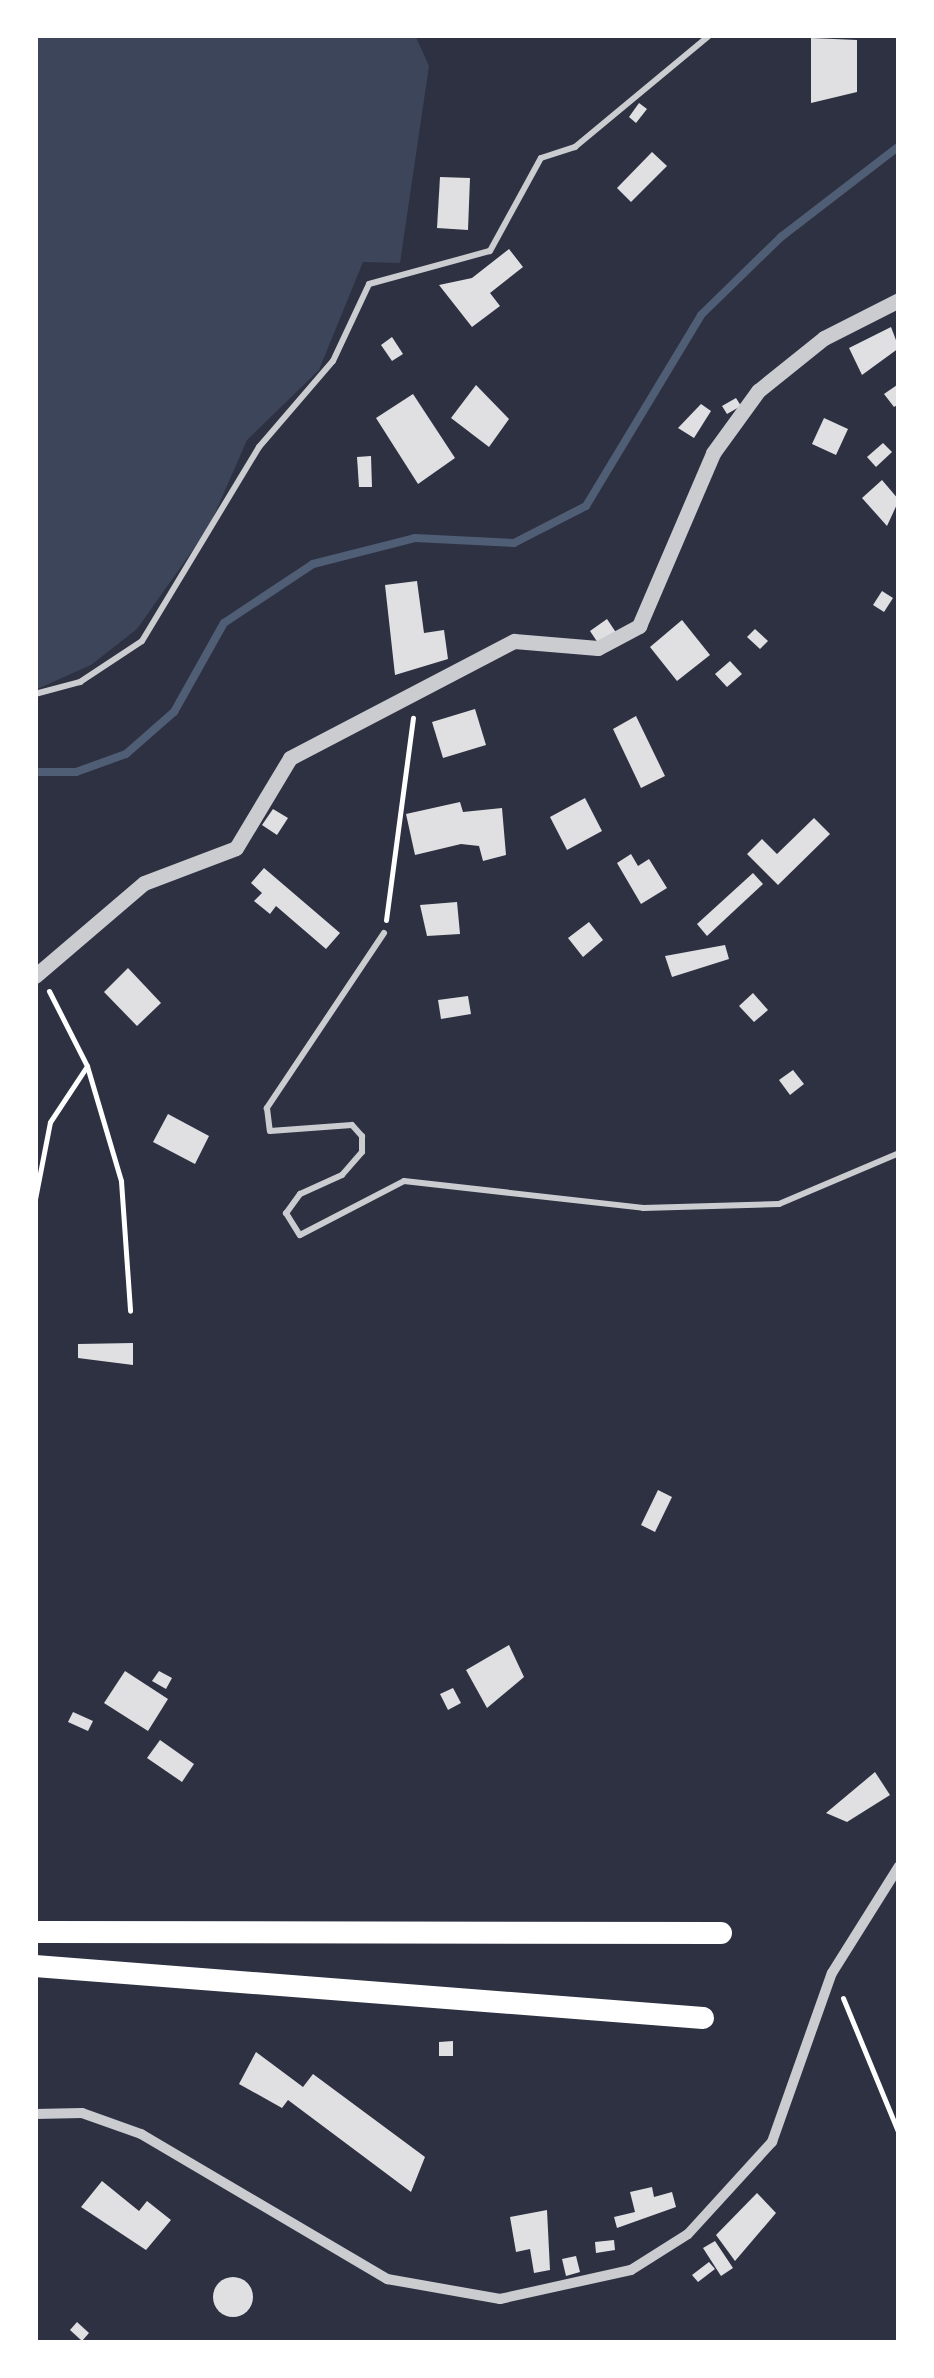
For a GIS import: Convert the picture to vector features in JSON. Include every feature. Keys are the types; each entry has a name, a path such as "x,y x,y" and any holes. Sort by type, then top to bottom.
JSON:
{"highway":[{"path":"35,1932 721,1933"},
{"path":"35,1966 703,2018"}],"street":[{"path":"38,975 90,921 144,882 236,848 290,758 417,688 514,641 598,648 638,626 713,453 758,390 824,338 899,300"},
{"path":"35,2114 82,2113 141,2134 387,2279 500,2299 630,2270 688,2234 772,2142 832,1973 899,1866"}],"lane":[{"path":"35,694 80,682 142,641 260,446 333,361 370,284 490,251 541,158 575,147 710,35"},
{"path":"384,933 267,1108 270,1131 352,1125 362,1136 362,1152 342,1175 300,1194 286,1213 300,1235 404,1181 643,1208 779,1204 899,1154"}],"path":[{"path":"384,933 417,688"},
{"path":"38,975 88,1066 121,1181 130,1311"},
{"path":"35,1199 50,1122 88,1066"},
{"path":"832,1973 899,2134"}],"shaded area":[{"path":"35,35 415,35 429,66 400,263 363,262 319,370 247,440 209,527 137,629 91,665 35,690"}],"building":[{"path":"811,38 857,40 857,92 811,103"},
{"path":"639,103 647,109 636,123 629,117"},
{"path":"652,152 667,166 631,202 617,188"},
{"path":"440,177 470,178 468,230 437,228"},
{"path":"509,249 523,267 490,293 500,306 472,327 439,285 472,278"},
{"path":"891,327 899,348 862,375 849,348"},
{"path":"392,337 403,354 392,361 381,345"},
{"path":"476,385 509,419 489,447 451,418"},
{"path":"897,385 899,404 894,407 884,394"},
{"path":"413,394 455,458 418,484 376,418"},
{"path":"736,398 741,406 727,414 722,406"},
{"path":"701,404 711,411 694,438 678,428"},
{"path":"824,418 848,429 836,455 812,444"},
{"path":"883,443 892,452 876,467 867,457"},
{"path":"371,456 372,487 359,487 357,457"},
{"path":"882,480 899,500 887,526 862,498"},
{"path":"417,581 424,633 444,630 448,659 395,675 385,585"},
{"path":"882,591 893,598 884,612 873,605"},
{"path":"607,619 617,634 600,646 590,631"},
{"path":"682,620 710,655 677,681 650,647"},
{"path":"755,629 768,641 760,649 747,637"},
{"path":"730,661 742,674 727,687 715,674"},
{"path":"475,709 486,745 443,758 432,722"},
{"path":"636,716 665,776 641,788 613,729"},
{"path":"585,798 602,831 567,850 550,817"},
{"path":"460,802 463,812 502,808 506,855 483,861 479,846 461,844 415,855 406,814"},
{"path":"273,809 288,818 277,835 262,825"},
{"path":"814,818 830,834 778,885 747,854 762,839 777,854"},
{"path":"631,854 638,866 649,859 667,888 641,904 617,863"},
{"path":"264,868 340,933 326,949 276,906 270,914 254,901 262,893 251,883"},
{"path":"753,873 763,884 707,936 697,924"},
{"path":"457,902 460,934 427,936 420,905"},
{"path":"589,922 603,940 583,957 568,938"},
{"path":"725,945 729,959 672,977 665,956"},
{"path":"128,968 161,1003 137,1026 104,992"},
{"path":"753,993 768,1010 754,1022 739,1006"},
{"path":"468,996 471,1014 441,1019 438,1000"},
{"path":"793,1070 804,1084 790,1095 779,1080"},
{"path":"168,1114 209,1136 195,1164 153,1142"},
{"path":"133,1343 133,1365 78,1358 78,1344"},
{"path":"658,1490 672,1497 655,1532 641,1525"},
{"path":"509,1645 524,1677 487,1708 466,1670"},
{"path":"125,1671 168,1699 148,1731 104,1703"},
{"path":"159,1671 172,1678 166,1689 152,1681"},
{"path":"453,1688 461,1703 448,1710 440,1694"},
{"path":"73,1712 93,1721 88,1731 68,1722"},
{"path":"160,1740 194,1764 182,1782 147,1758"},
{"path":"875,1772 890,1795 847,1822 826,1813"},
{"path":"453,2041 453,2056 439,2056 439,2042"},
{"path":"256,2052 303,2087 313,2074 425,2157 411,2192 288,2100 282,2108 239,2084"},
{"path":"102,2181 139,2211 147,2201 171,2220 146,2250 81,2207"},
{"path":"652,2187 654,2197 672,2192 676,2207 617,2228 614,2217 635,2212 630,2192"},
{"path":"757,2193 776,2213 735,2261 716,2235"},
{"path":"547,2210 550,2270 534,2273 530,2249 516,2252 510,2217"},
{"path":"614,2240 615,2250 596,2253 595,2242"},
{"path":"715,2241 733,2268 721,2276 703,2248"},
{"path":"576,2256 580,2272 566,2276 562,2259"},
{"path":"709,2262 715,2269 698,2282 692,2275"},
{"path":"233,2277 247,2283 253,2297 247,2311 233,2317 219,2311 213,2297 219,2283"},
{"path":"77,2322 89,2333 82,2341 70,2330"}],"waterway":[{"path":"35,772 76,772 126,754 174,712 224,623 313,564 415,538 514,543 586,506 701,315 781,237 899,146"}]}
